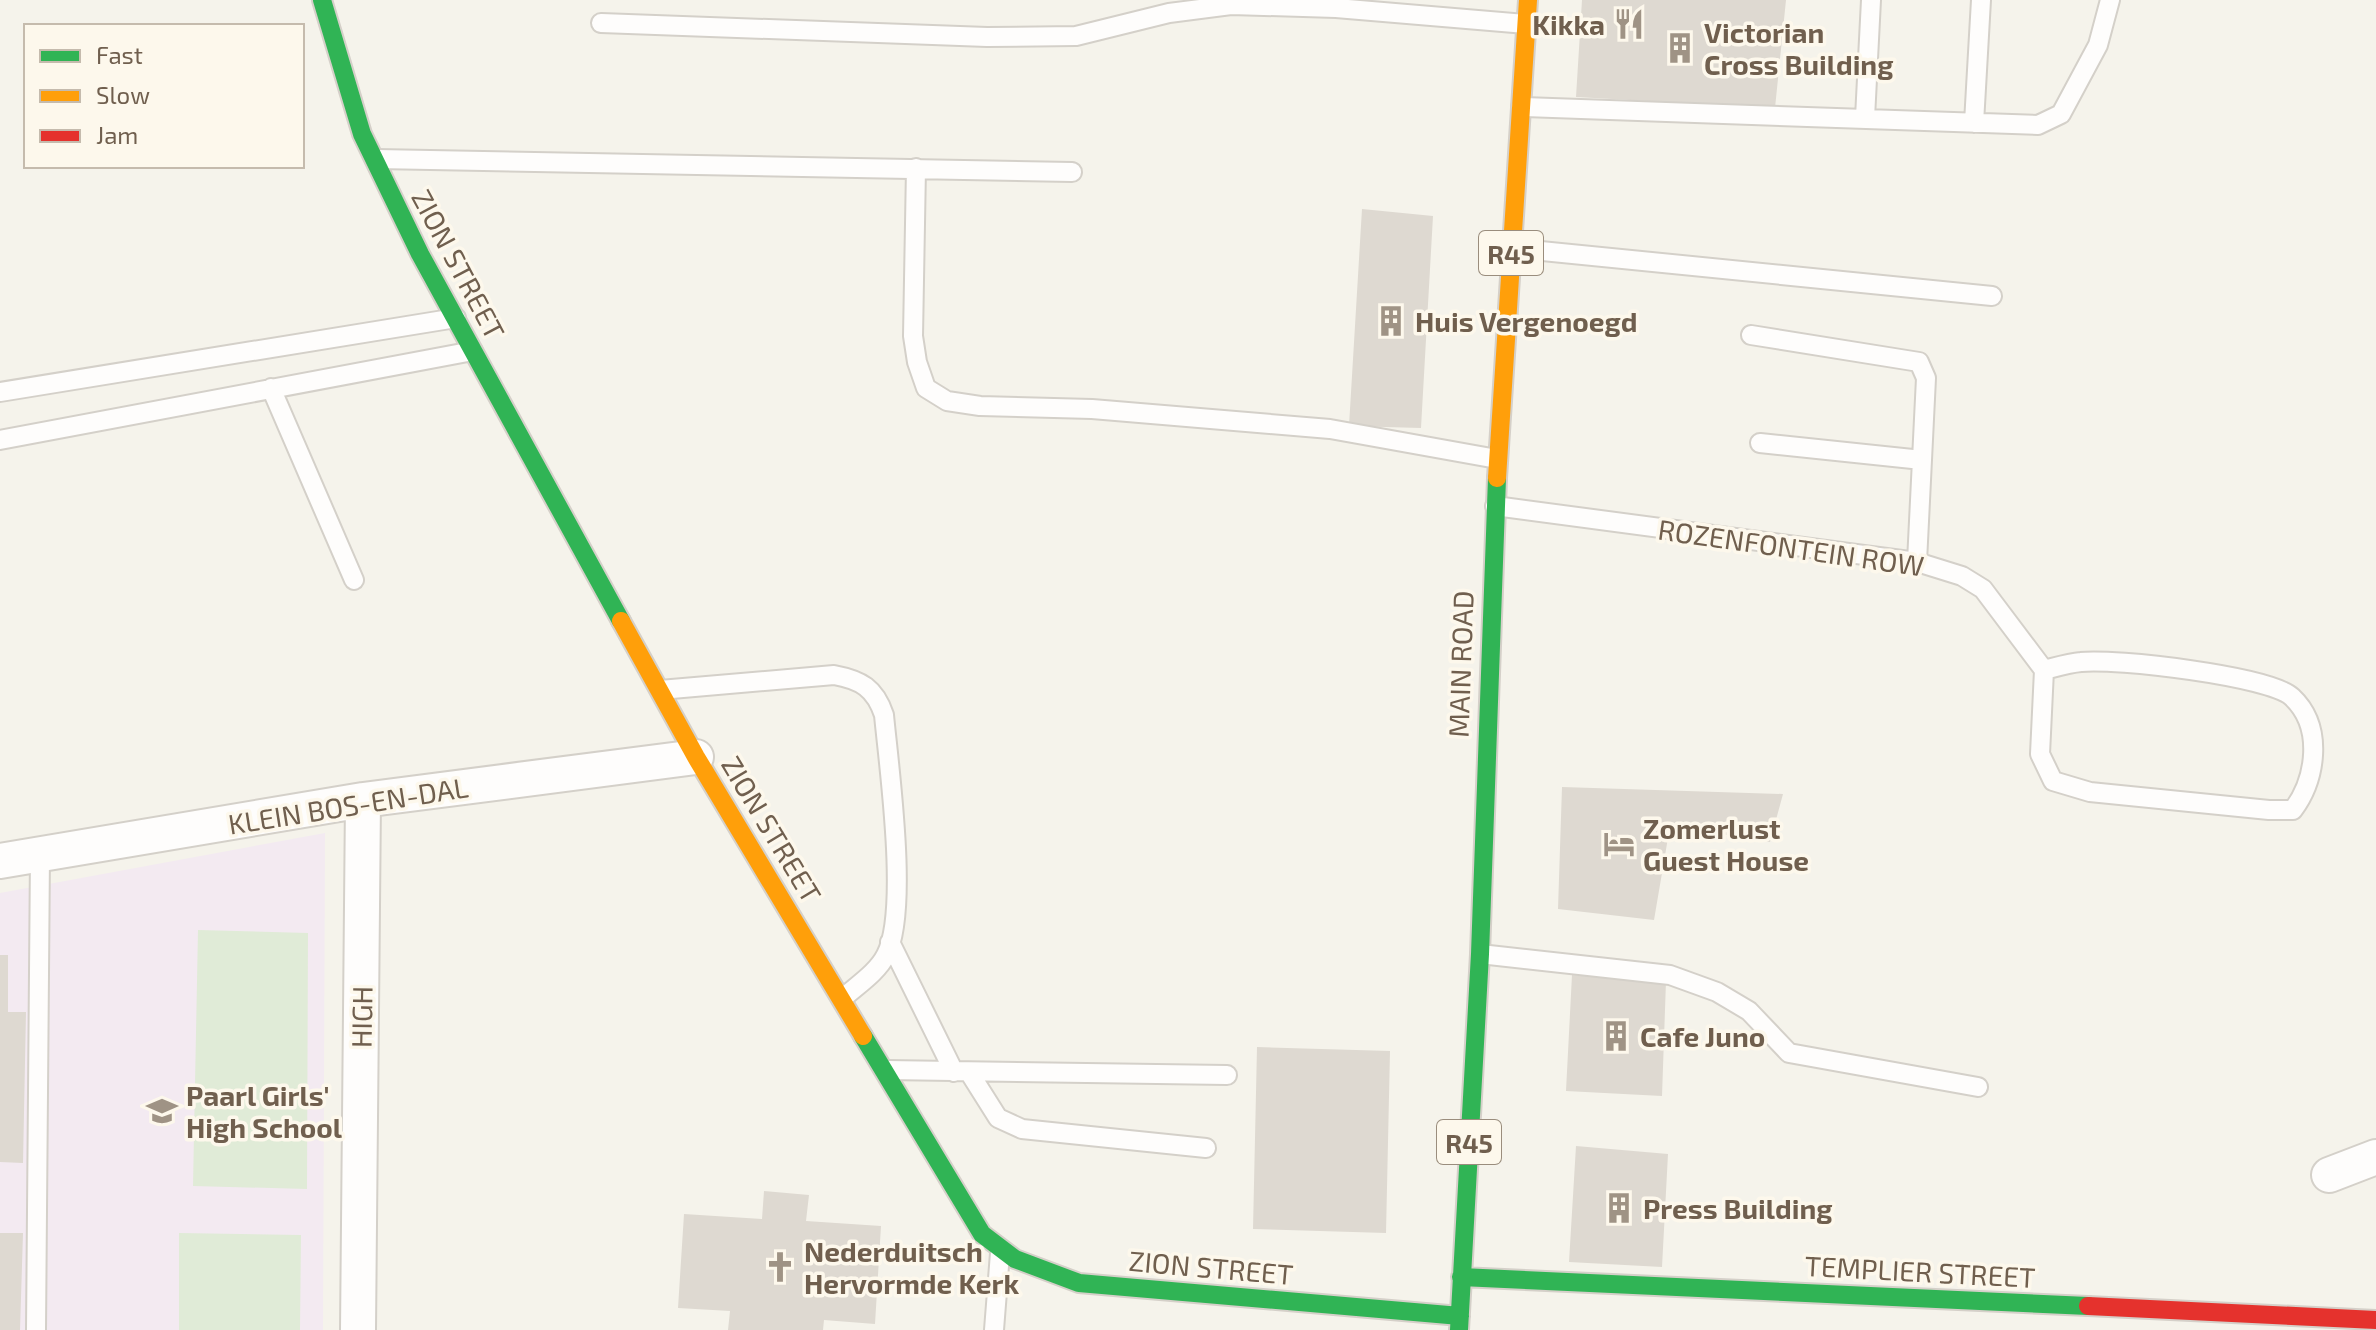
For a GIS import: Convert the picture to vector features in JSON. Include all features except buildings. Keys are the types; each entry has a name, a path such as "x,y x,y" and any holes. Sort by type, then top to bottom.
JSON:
{"street":[{"name":"ZION STREET","path":"322,0 362,134 473,351 696,757 982,1234 1000,1253 1037,1270 1079,1283 1459,1323"},
{"name":"MAIN ROAD","path":"1459,1323 1480,954 1495,506 1528,0"},
{"name":"KLEIN BOS-EN-DAL","path":"0,861 363,800 696,757"},
{"name":"HIGH","path":"358,1330 363,800"},
{"path":"2329,1175 2376,1157"},
{"name":"TEMPLIER STREET","path":"1461,1277 2376,1320"}],"lane":[{"path":"1865,118 1871,0"},
{"path":"1974,123 1981,0"},
{"path":"1521,107 2038,125 2061,114 2098,45 2110,0"},
{"path":"601,23 987,37 1076,36 1169,13 1231,5 1336,8 1526,24"},
{"path":"374,159 1072,172"},
{"path":"916,168 913,336 917,362 926,388 947,401 980,406 1092,409 1330,429 1498,459"},
{"path":"1512,248 1992,296"},
{"path":"0,392 456,318"},
{"path":"1751,335 1919,362 1926,378 1917,562"},
{"path":"0,440 473,351"},
{"path":"271,388 354,580"},
{"path":"1760,443 1922,460"},
{"name":"ROZENFONTEIN ROW","path":"1495,506 1917,562 1962,576 1983,589 2044,670"},
{"path":"2081,662 2126,663 2265,683 2292,697 2310,726 2315,763 2303,797 2293,810 2269,810 2090,792 2053,781 2040,754 2044,670 2081,662"},
{"path":"660,690 834,675 854,679 869,687 884,715 895,854 895,915 890,942 876,968 842,999"},
{"path":"36,1330 40,854"},
{"path":"890,942 962,1072 998,1118 1022,1129 1206,1148"},
{"path":"1480,954 1670,975 1717,992 1749,1011 1789,1053 1818,1061 1978,1087"},
{"path":"884,1070 1227,1075"},
{"path":"994,1330 1000,1253"}],"shaded area":[{"name":"Paarl Girls' High School","path":"325,833 323,1330 0,1330 0,893"}],"green space":[{"path":"198,930 308,933 307,1189 193,1186"},
{"path":"179,1233 301,1235 300,1330 179,1330"}],"traffic: fast":[{"path":"322,0 362,134 420,254 621,621"},
{"path":"1459,1330 1480,954 1497,478"},
{"path":"863,1036 982,1234 1015,1259 1079,1283 1460,1316"},
{"path":"1461,1277 2088,1306"}],"traffic: slow":[{"path":"1497,478 1528,0"},
{"path":"621,621 696,757 863,1036"}],"traffic: jam":[{"path":"2088,1306 2376,1320"}],"place":[{"name":"Kikka","path":"1629,24"},
{"name":"Victorian Cross Building","path":"1680,48"},
{"name":"Huis Vergenoegd","path":"1391,321"},
{"name":"Zomerlust Guest House","path":"1619,844"},
{"name":"Cafe Juno","path":"1616,1036"},
{"name":"Paarl Girls' High School","path":"162,1111"},
{"name":"Press Building","path":"1619,1208"},
{"name":"Nederduitsch Hervormde Kerk","path":"780,1267"}]}
